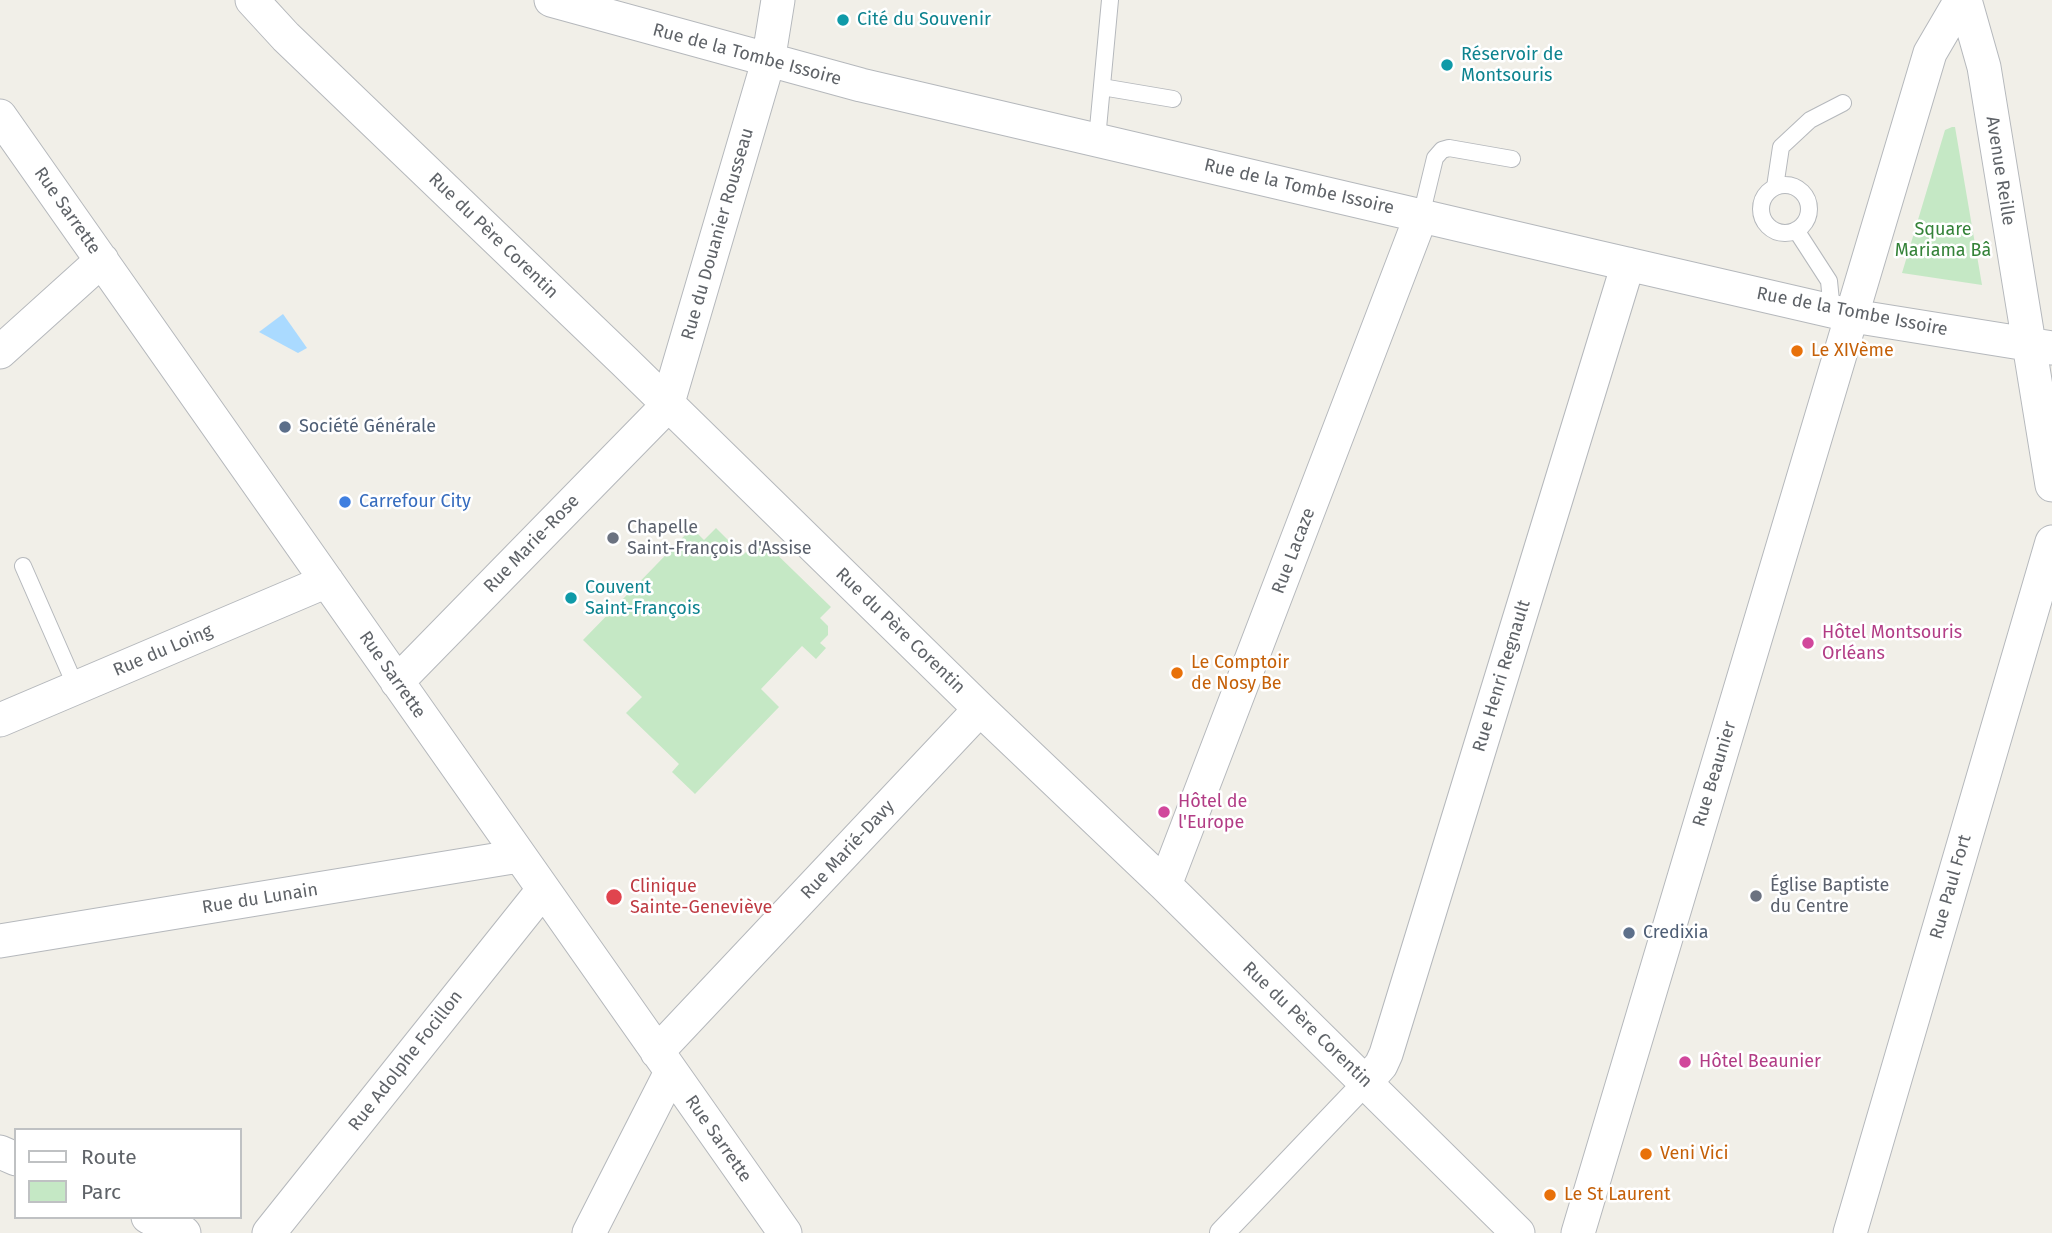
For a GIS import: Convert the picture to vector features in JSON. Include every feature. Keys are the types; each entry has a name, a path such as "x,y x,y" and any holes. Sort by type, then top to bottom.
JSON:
{"street":[{"name":"Rue du Père Corentin","path":"251,0 1165,886 1518,1233"},
{"name":"Rue du Douanier Rousseau","path":"667,406 768,62 778,0"},
{"name":"Rue Beaunier","path":"1578,1233 1842,313 1930,53 1963,0"},
{"name":"Avenue Reille","path":"1963,0 1984,68 2040,346"},
{"name":"Rue de la Tombe Issoire","path":"572,3 768,62 1422,216 1842,313 2040,346"},
{"name":"Rue Sarrette","path":"0,116 785,1233"},
{"name":"Rue Lacaze","path":"1165,886 1422,216"},
{"path":"0,352 102,260"},
{"name":"Rue Henri Regnault","path":"1366,1082 1381,1065 1386,1054 1628,264"},
{"path":"2040,346 2052,485"},
{"name":"Rue Marie-Rose","path":"397,682 667,406"},
{"name":"Rue Paul Fort","path":"1850,1233 2052,542"},
{"name":"Rue du Loing","path":"0,720 327,581"},
{"name":"Rue Marié-Davy","path":"589,1233 664,1062 980,709"},
{"name":"Rue du Lunain","path":"0,941 519,856"},
{"name":"Rue Adolphe Focillon","path":"269,1233 543,890"},
{"path":"1222,1233 1366,1082"},
{"path":"152,1219 184,1233"}],"lane":[{"path":"1097,139 1110,0"},
{"path":"1102,87 1173,99"},
{"path":"1775,187 1791,186 1798,189 1808,202 1807,219 1796,230 1782,233 1767,226 1763,220 1761,205 1775,187 1782,147 1810,120 1843,103"},
{"path":"1422,216 1435,158 1442,150 1449,148 1512,159"},
{"path":"1796,230 1829,281 1842,313"},
{"path":"23,566 76,687"}],"green space":[{"name":"Square Mariama Bâ","path":"1955,127 1982,285 1902,273 1945,130"},
{"path":"692,528 704,540 716,528 743,555 760,538 831,607 820,618 828,626 828,635 820,643 826,648 816,659 802,646 761,689 779,707 695,794 672,772 679,764 626,713 642,697 583,640"}],"water":[{"path":"283,314 307,348 298,353 259,332"}],"place":[{"name":"Cité du Souvenir","path":"843,20"},
{"name":"Réservoir de Montsouris","path":"1447,65"},
{"name":"Le XIVème","path":"1797,351"},
{"name":"Société Générale","path":"285,427"},
{"name":"Carrefour City","path":"345,502"},
{"name":"Chapelle Saint-François d'Assise","path":"613,538"},
{"name":"Couvent Saint-François","path":"571,598"},
{"name":"Hôtel Montsouris Orléans","path":"1808,643"},
{"name":"Le Comptoir de Nosy Be","path":"1177,673"},
{"name":"Hôtel de l'Europe","path":"1164,812"},
{"name":"Église Baptiste du Centre","path":"1756,896"},
{"name":"Clinique Sainte-Geneviève","path":"614,897"},
{"name":"Credixia","path":"1629,933"},
{"name":"Hôtel Beaunier","path":"1685,1062"},
{"name":"Veni Vici","path":"1646,1154"},
{"name":"Le St Laurent","path":"1550,1195"}]}
